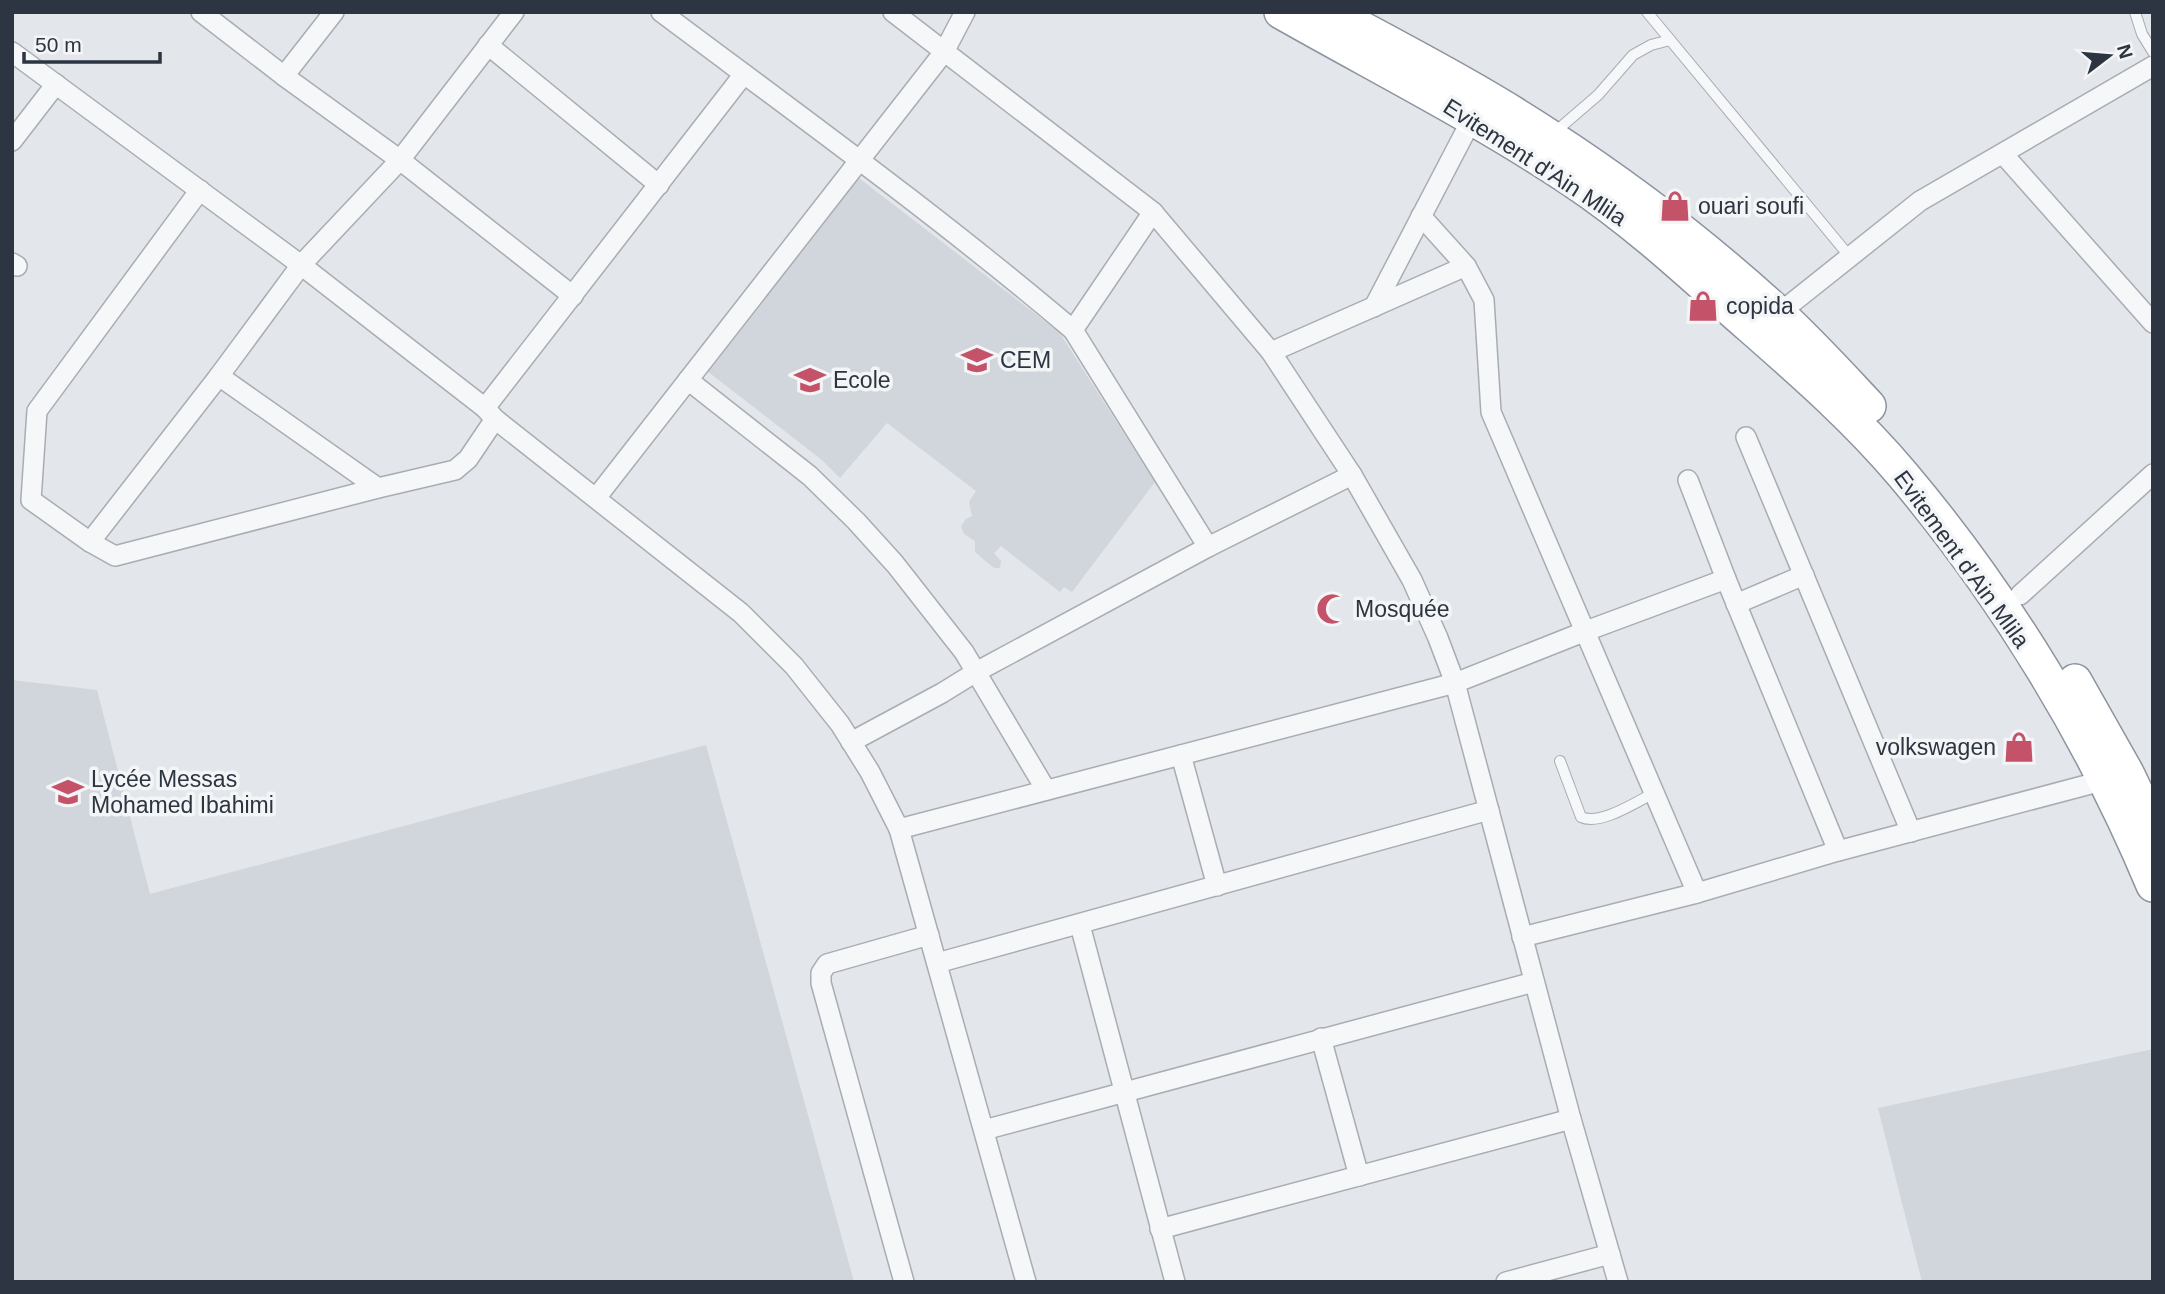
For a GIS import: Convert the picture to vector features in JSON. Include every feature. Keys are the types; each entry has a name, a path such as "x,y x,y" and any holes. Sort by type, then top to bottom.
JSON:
{"highway":[{"name":"Evitement d'Ain Mlila","path":"1281,12 1472,119 1572,180 1768,323 1853,389 1928,471 2020,595 2084,695 2153,827"},
{"name":"Evitement d'Ain Mlila","path":"1332,12 1550,136 1644,203 1730,270 1768,323 1831,398 1902,474 1952,538 2011,622 2065,707 2130,784 2140,854 2153,885"}],"street":[{"path":"201,12 400,160 573,296"},
{"path":"284,76 334,12"},
{"path":"90,542 301,265 400,160 514,12"},
{"path":"661,12 859,160 1073,330 1208,547"},
{"path":"893,12 1153,212 1270,352 1352,475 1412,580 1455,683 1571,1119 1618,1282"},
{"path":"596,498 944,52 965,12"},
{"path":"488,46 659,185"},
{"path":"12,52 301,265 490,413 741,613 794,666 840,724 870,772 899,830 1026,1282"},
{"path":"1768,323 1920,201 2153,66"},
{"path":"200,190 37,411 31,500 90,542 115,556 455,470 468,459 490,413 573,296 744,74"},
{"path":"12,141 56,85"},
{"path":"1374,307 1472,119"},
{"path":"2003,154 2153,323"},
{"path":"1073,330 1153,212"},
{"path":"1421,216 1466,266 1484,300 1491,412 1697,893"},
{"path":"1270,352 1466,266"},
{"path":"219,376 378,488"},
{"path":"688,380 810,476 895,564 964,652 1046,790"},
{"path":"1746,437 1911,832"},
{"path":"2020,595 2153,474"},
{"path":"851,742 1208,547 1352,475"},
{"path":"1688,480 1838,852"},
{"path":"1736,604 1804,575"},
{"path":"899,830 1455,683 1726,579"},
{"path":"1181,755 1217,886"},
{"path":"1522,937 1697,893 1911,832 2130,784"},
{"path":"937,964 1489,810"},
{"path":"1080,925 1175,1282"},
{"path":"904,1282 821,983 821,973 827,964 929,935"},
{"path":"984,1130 1534,982"},
{"path":"1321,1038 1359,1175"},
{"path":"1160,1229 1571,1119"},
{"path":"1506,1282 1610,1254"}],"lane":[{"path":"1647,12 1850,257"},
{"path":"2135,12 2142,34 2153,52"},
{"path":"1550,136 1598,95 1633,55 1670,40"},
{"path":"1560,761 1581,817 1589,821 1602,819 1654,793"}],"shaded area":[{"name":"CEM","path":"855,175 1059,332 1155,482 1072,592 1064,587 1060,592 1001,546 994,553 1001,561 1000,568 994,568 975,552 975,541 964,534 961,526 972,516 969,502 976,491 887,423 840,478 822,460 707,371"},
{"path":"12,680 97,690 150,894 706,745 854,1282 12,1282"},
{"path":"2153,1049 2153,1282 1922,1282 1878,1108"}],"place":[{"name":"ouari soufi","path":"1675,206"},
{"name":"copida","path":"1703,306"},
{"name":"CEM","path":"977,360"},
{"name":"Ecole","path":"810,380"},
{"name":"Mosquée","path":"1332,609"},
{"name":"volkswagen","path":"2019,747"},
{"name":"Lycée Messas Mohamed Ibahimi","path":"68,792"}]}
